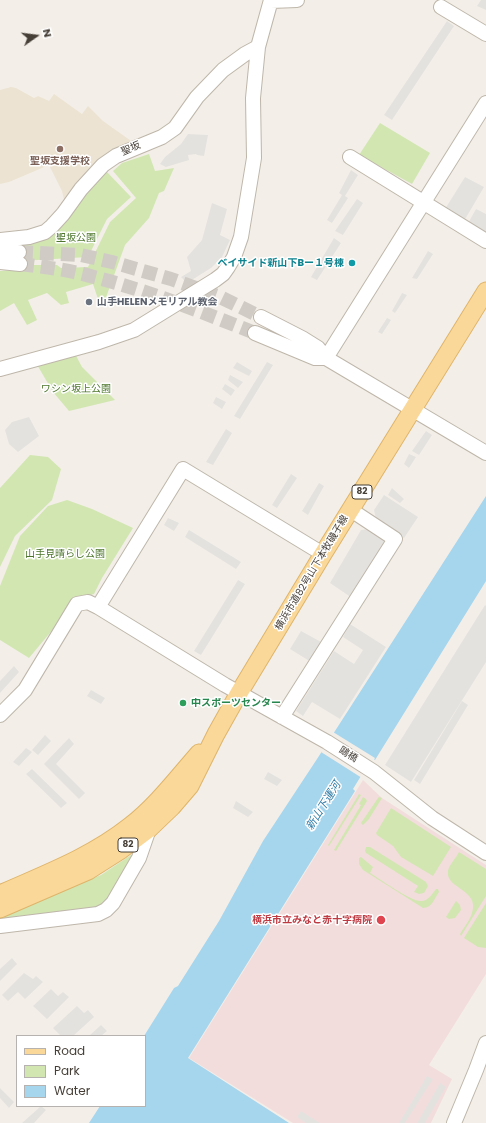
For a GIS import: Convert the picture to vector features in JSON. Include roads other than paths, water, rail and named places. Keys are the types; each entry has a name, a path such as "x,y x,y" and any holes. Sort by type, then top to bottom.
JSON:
{"main road":[{"name":"横浜市道82号山下本牧磯子線","path":"0,909 88,871 121,850 149,829 172,807 190,786 216,734 239,693 486,291"},
{"name":"横浜市道82号山下本牧磯子線","path":"0,894 67,865 102,846 131,826 158,800 216,734"}],"street":[{"path":"0,369 99,342 134,330 223,274 234,257 241,237 253,165 252,98 258,47 271,1 297,0"},
{"path":"441,7 486,34"},
{"name":"聖坂","path":"0,240 29,237 45,232 63,214 81,189 103,165 116,156 162,137 175,128 186,111 208,84 223,70 245,54 258,47"},
{"path":"326,358 486,103"},
{"path":"350,157 486,241"},
{"path":"0,252 19,258 0,262"},
{"path":"261,317 302,338 318,348 326,358 486,453"},
{"path":"255,333 315,358 326,358"},
{"path":"0,715 25,690 77,604 88,602 98,606 184,469 323,554"},
{"path":"282,717 396,539 351,510"},
{"name":"鷗橋","path":"98,606 239,693 327,742 368,768 432,818 486,853"},
{"path":"0,926 98,914 106,910 114,903 139,858 149,829"},
{"path":"454,1123 486,1043"}],"water":[{"name":"新山下運河","path":"486,496 486,581 375,760 372,758 353,789 355,791 188,1058 289,1123 89,1123 99,1107 146,1107 146,1035 145,1035 219,921 263,841"}],"tunnel":[{"path":"19,252 81,255 112,262 171,279 218,296 261,317"},
{"path":"20,264 67,271 115,283 175,302 255,333"}],"place":[{"name":"聖坂支援学校","path":"60,149"},
{"name":"ベイサイド新山下Bー１号棟","path":"352,263"},
{"name":"山手HELENメモリアル教会","path":"89,302"},
{"name":"中スポーツセンター","path":"183,703"},
{"name":"横浜市立みなと赤十字病院","path":"381,920"}],"park label":[{"name":"聖坂公園","path":"76,238"},
{"name":"ワシン坂上公園","path":"76,389"},
{"name":"山手見晴らし公園","path":"65,554"}]}
